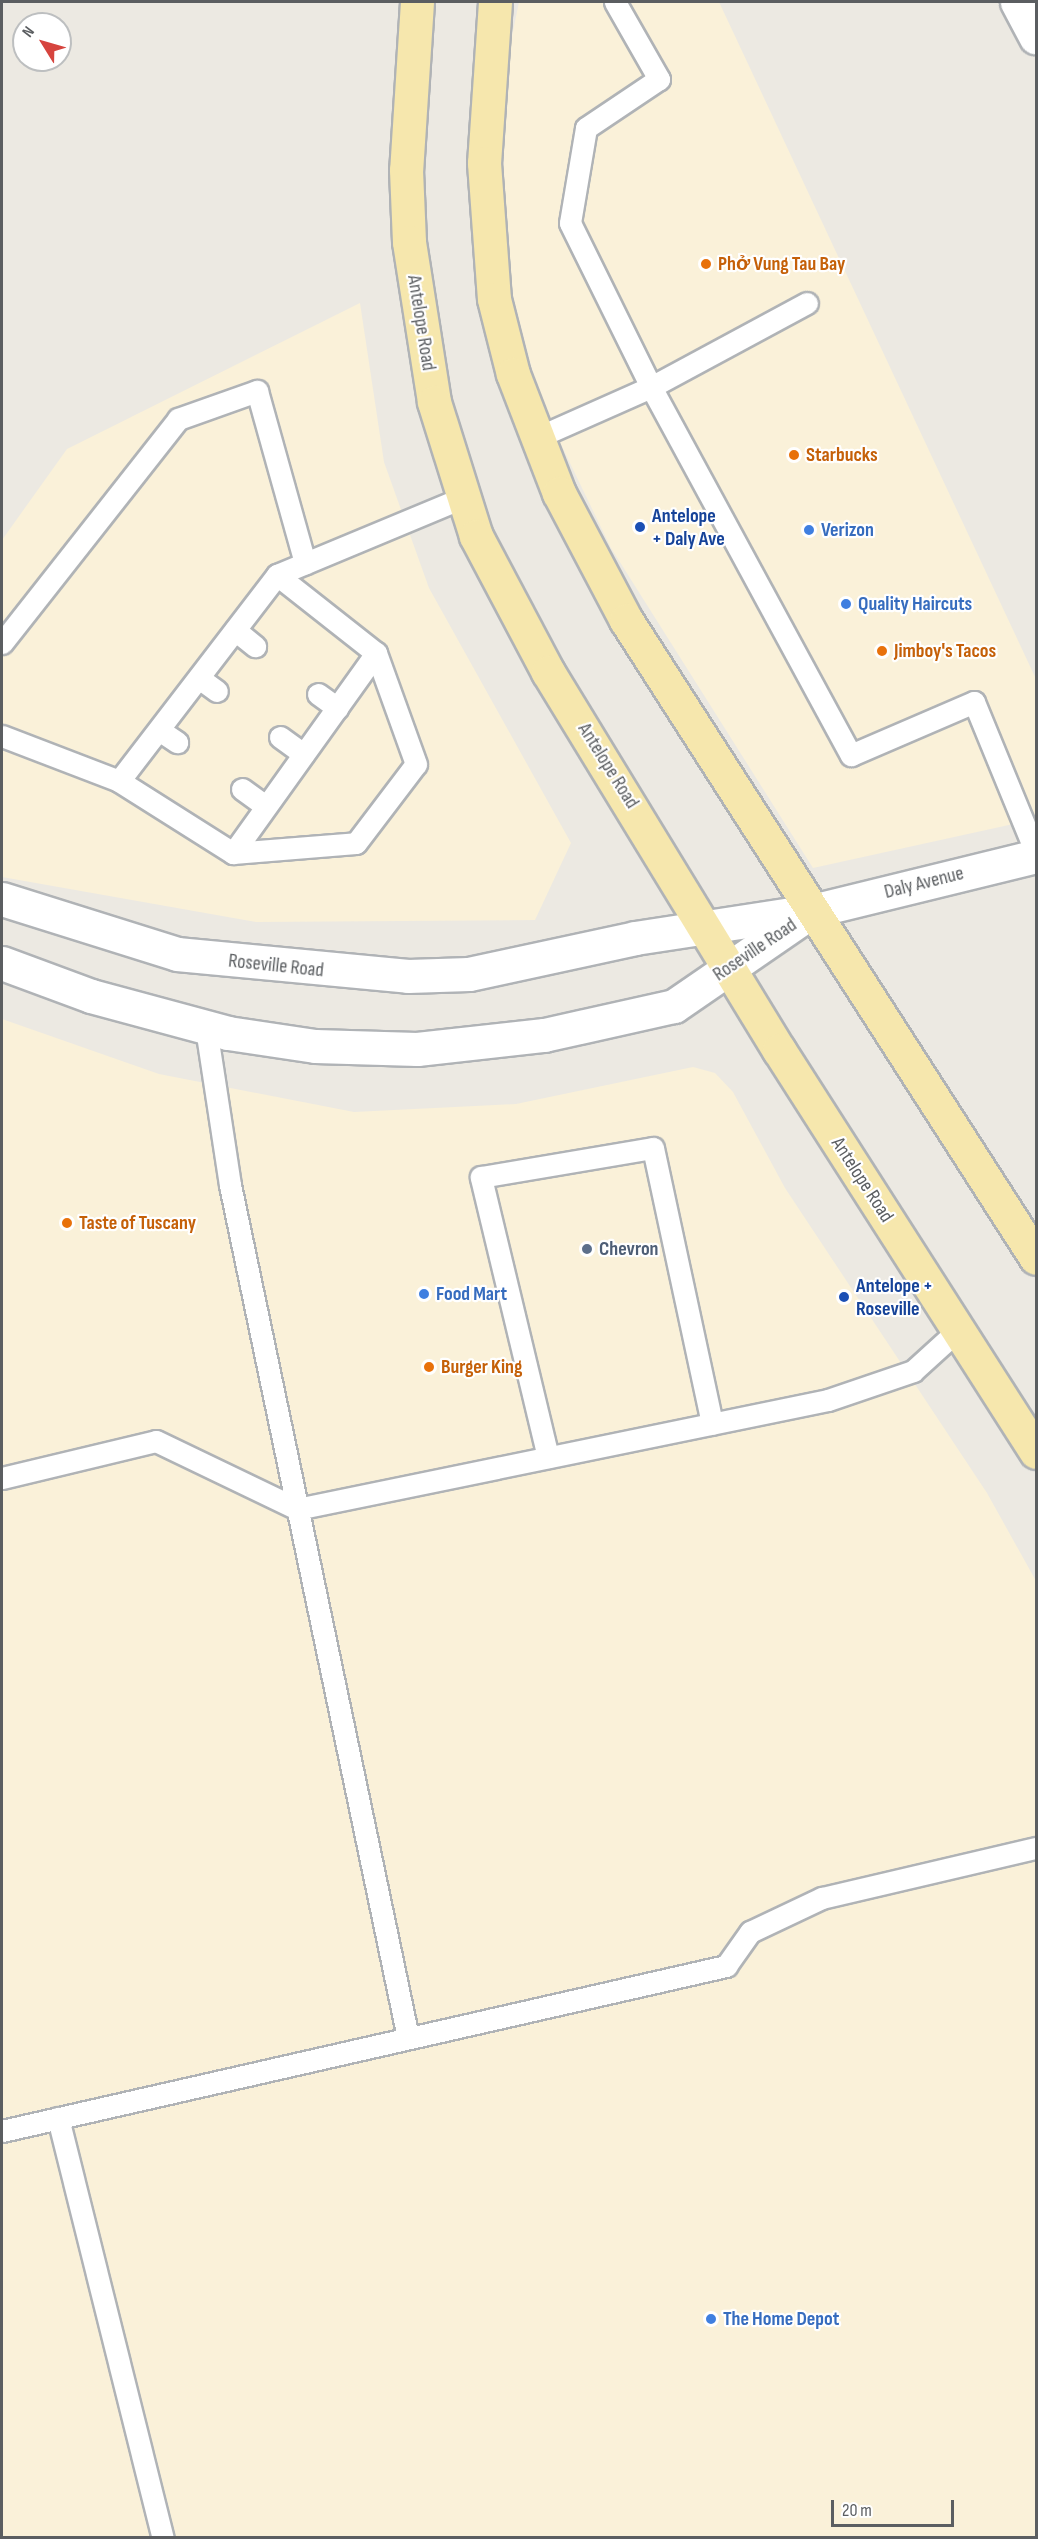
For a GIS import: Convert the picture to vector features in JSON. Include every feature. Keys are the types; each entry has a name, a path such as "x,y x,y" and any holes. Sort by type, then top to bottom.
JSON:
{"main road":[{"name":"Antelope Road","path":"417,2 406,171 409,242 434,402 462,498 507,603 730,967 1036,1452"},
{"path":"495,2 484,163 494,299 536,438 591,558 626,620 1036,1257"},
{"path":"1017,2 1036,37"},
{"name":"Daly Avenue","path":"812,911 1036,854"},
{"name":"Roseville Road","path":"2,899 177,954 408,976 469,974 706,927 812,911"},
{"name":"Roseville Road","path":"2,963 91,996 206,1028 315,1047 417,1049 544,1035 674,1006 812,911"}],"lane":[{"path":"615,2 659,79 586,128 570,224 651,387 851,755 974,702 1036,854"},
{"path":"536,438 651,387 807,303"},
{"path":"2,643 178,419 257,392 305,563"},
{"path":"119,781 277,575 462,498"},
{"path":"2,736 119,781 233,853 356,843 416,764 376,653 277,575"},
{"path":"235,630 255,646"},
{"path":"233,853 376,653"},
{"path":"199,678 217,691"},
{"path":"318,694 337,708"},
{"path":"159,730 177,742"},
{"path":"280,737 303,754"},
{"path":"242,789 265,806"},
{"path":"206,1028 230,1185 408,2038"},
{"path":"548,1457 481,1177 653,1148 712,1424"},
{"path":"2,1478 156,1442 297,1509 828,1400 913,1371 958,1330"},
{"path":"2,2131 726,1966 750,1932 822,1898 1036,1848"},
{"path":"58,2118 163,2538"}],"shaded area":[{"path":"519,2 719,2 1036,679 1036,819 813,868 611,548 541,403 502,255 505,70"},
{"path":"360,303 384,462 429,588 571,843 535,920 256,922 2,877 2,540 67,449"},
{"path":"2,1019 159,1074 354,1112 516,1104 693,1067 715,1073 733,1092 785,1188 987,1493 1036,1581 1036,2537 2,2538"}],"place":[{"name":"Phở Vung Tau Bay","path":"706,264"},
{"name":"Starbucks","path":"794,455"},
{"name":"Antelope + Daly Ave","path":"640,527"},
{"name":"Verizon","path":"809,530"},
{"name":"Quality Haircuts","path":"846,604"},
{"name":"Jimboy's Tacos","path":"882,651"},
{"name":"Taste of Tuscany","path":"67,1223"},
{"name":"Chevron","path":"587,1249"},
{"name":"Food Mart","path":"424,1294"},
{"name":"Antelope + Roseville","path":"844,1297"},
{"name":"Burger King","path":"429,1367"},
{"name":"The Home Depot","path":"711,2319"}]}
